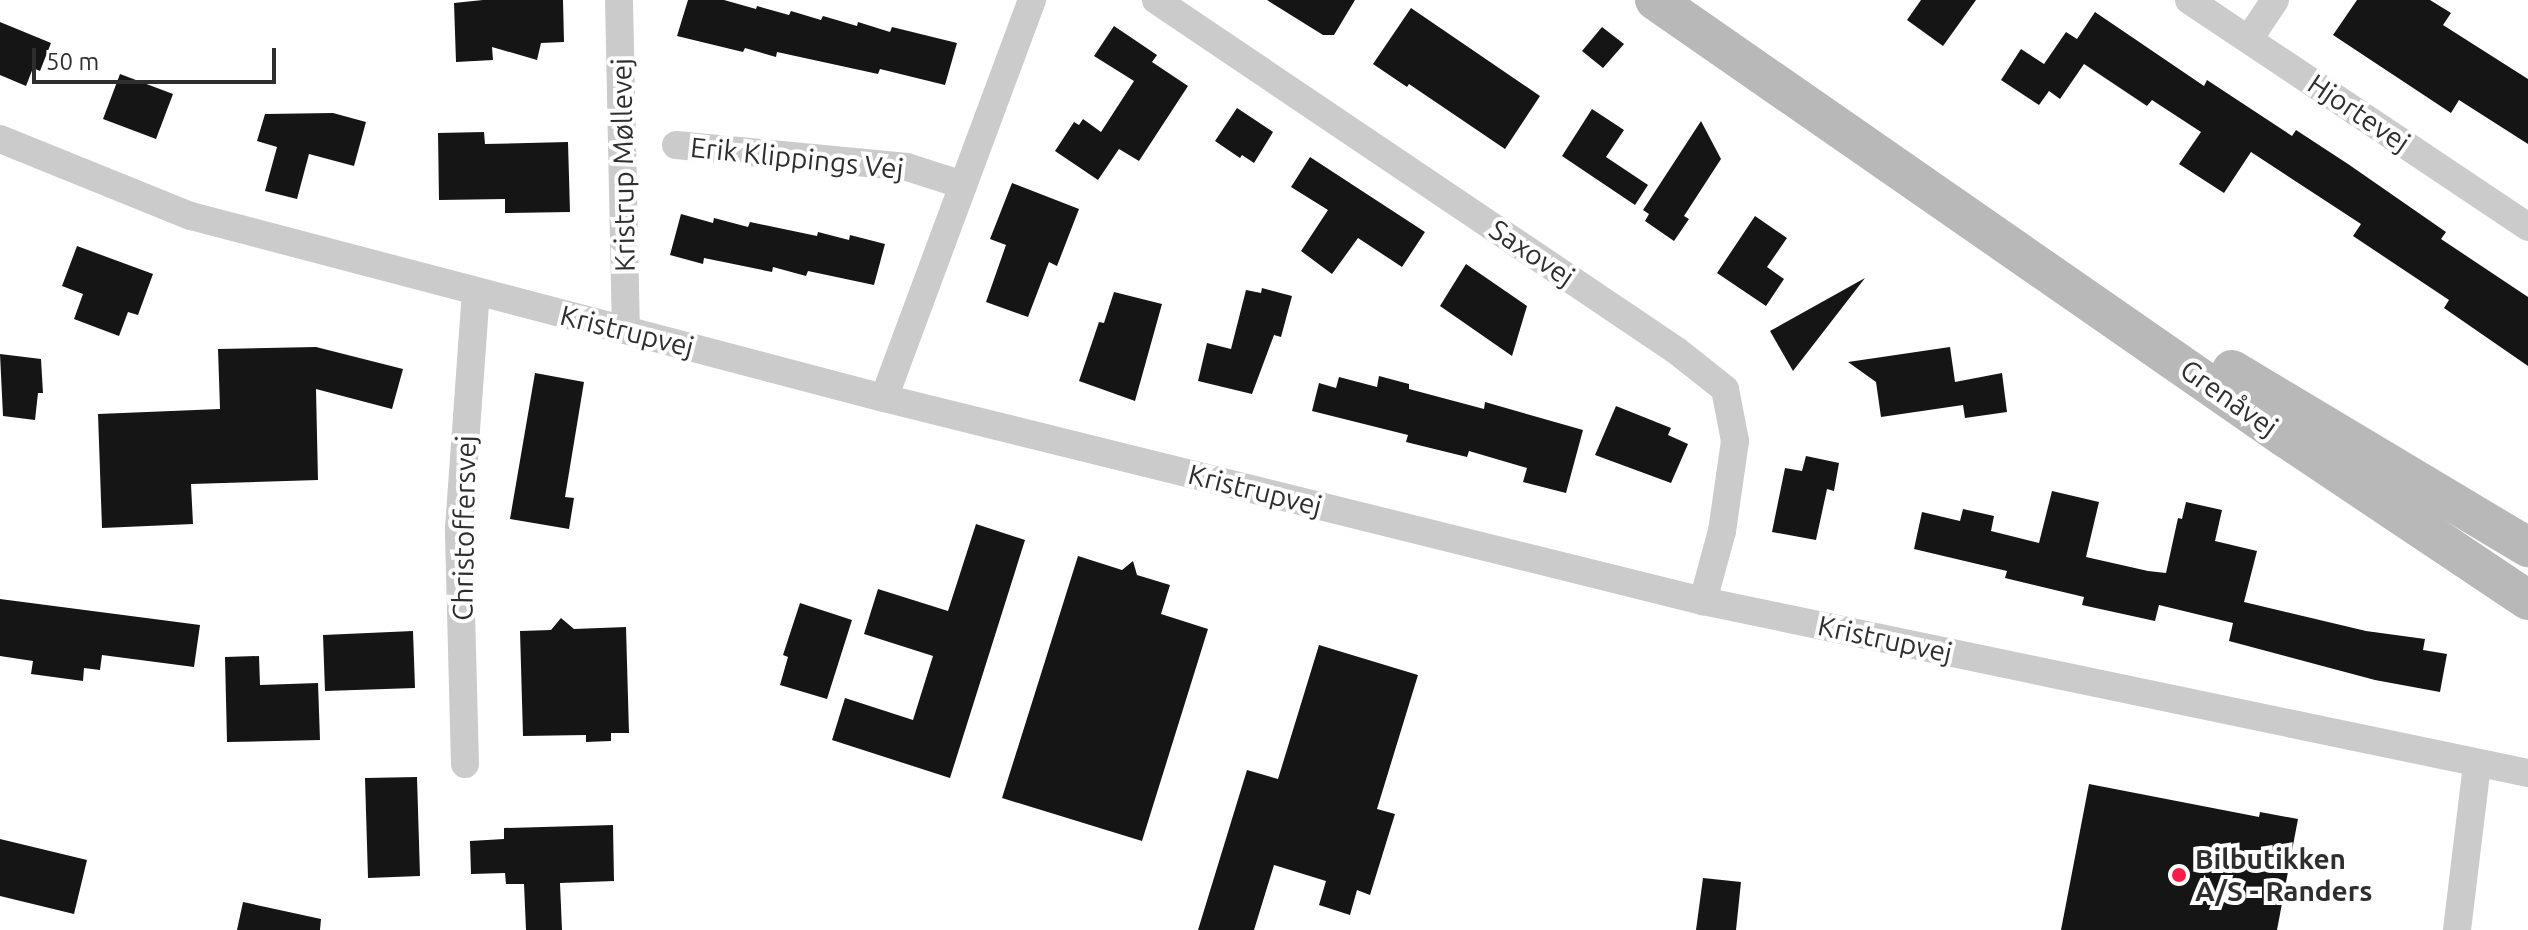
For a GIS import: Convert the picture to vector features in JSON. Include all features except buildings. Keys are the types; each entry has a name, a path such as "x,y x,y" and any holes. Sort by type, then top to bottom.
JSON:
{"street":[{"name":"Kristrup Møllevej","path":"619,0 626,330"},
{"path":"884,398 1032,0"},
{"name":"Saxovej","path":"1156,0 1677,351 1725,389 1735,441 1722,531 1703,601"},
{"name":"Grenåvej","path":"1655,0 1934,190 2286,438 2528,600"},
{"name":"Hjortevej","path":"2189,0 2528,227"},
{"path":"2249,39 2275,0"},
{"name":"Kristrupvej","path":"0,139 191,216 884,398 1703,601 2477,765 2528,773"},
{"name":"Erik Klippings Vej","path":"676,145 907,167 963,185"},
{"name":"Grenåvej","path":"1934,190 2528,547"},
{"name":"Christoffersvej","path":"465,764 459,528 476,292"},
{"path":"2457,930 2477,765"}],"place":[{"name":"Bilbutikken A/S - Randers","path":"2179,875"}]}
